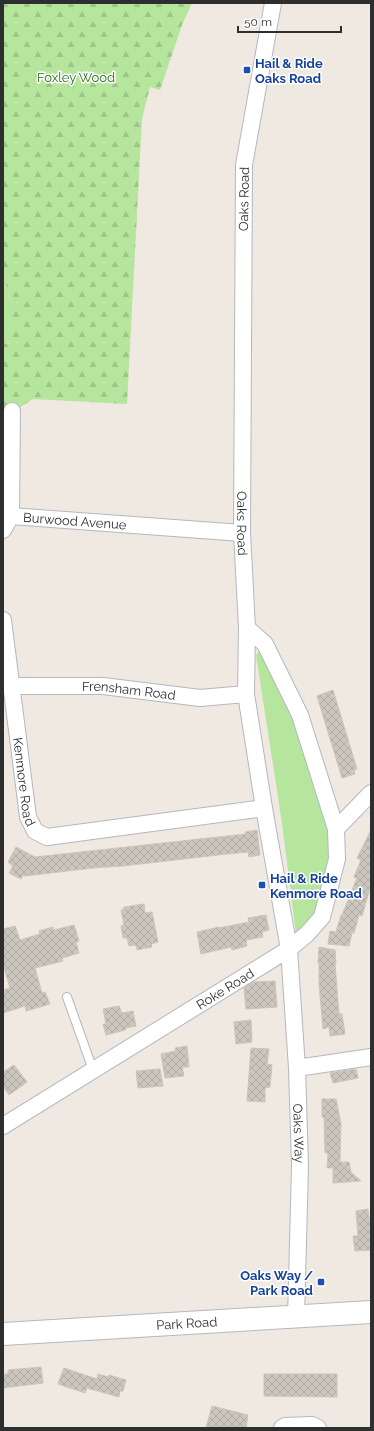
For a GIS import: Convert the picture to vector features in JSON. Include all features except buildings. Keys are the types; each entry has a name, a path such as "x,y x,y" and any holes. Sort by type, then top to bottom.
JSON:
{"street":[{"name":"Oaks Road","path":"273,3 244,165 242,533 247,628 246,694 264,808 289,949"},
{"name":"Burwood Avenue","path":"12,411 11,516 242,533"},
{"path":"3,530 11,516"},
{"name":"Kenmore Road","path":"3,620 28,817 35,831 47,837 264,808"},
{"name":"Roke Road","path":"3,1126 289,949 307,934 322,917 337,859 336,829 300,715 265,644 247,628"},
{"name":"Frensham Road","path":"11,686 103,686 200,698 246,694"},
{"path":"336,829 371,793"},
{"name":"Oaks Way","path":"289,949 297,1068 300,1166 296,1318"},
{"path":"297,1068 371,1057"},
{"name":"Park Road","path":"3,1334 240,1319 296,1318 371,1312"},
{"path":"282,1428 285,1426 312,1425 318,1428"}],"lane":[{"path":"67,997 93,1070"}],"green space":[{"name":"Foxley Wood","path":"3,3 192,3 182,25 160,90 150,87 142,119 127,404 33,399 3,416 3,343 11,344 11,301 3,275"},
{"path":"3,275 11,301 11,344 3,343"},
{"path":"265,644 336,829 322,917 297,942 282,823 256,655"}],"place":[{"name":"Hail & Ride Oaks Road","path":"247,70"},
{"name":"Hail & Ride Kenmore Road","path":"262,885"},
{"name":"Oaks Way / Park Road","path":"321,1282"}]}
